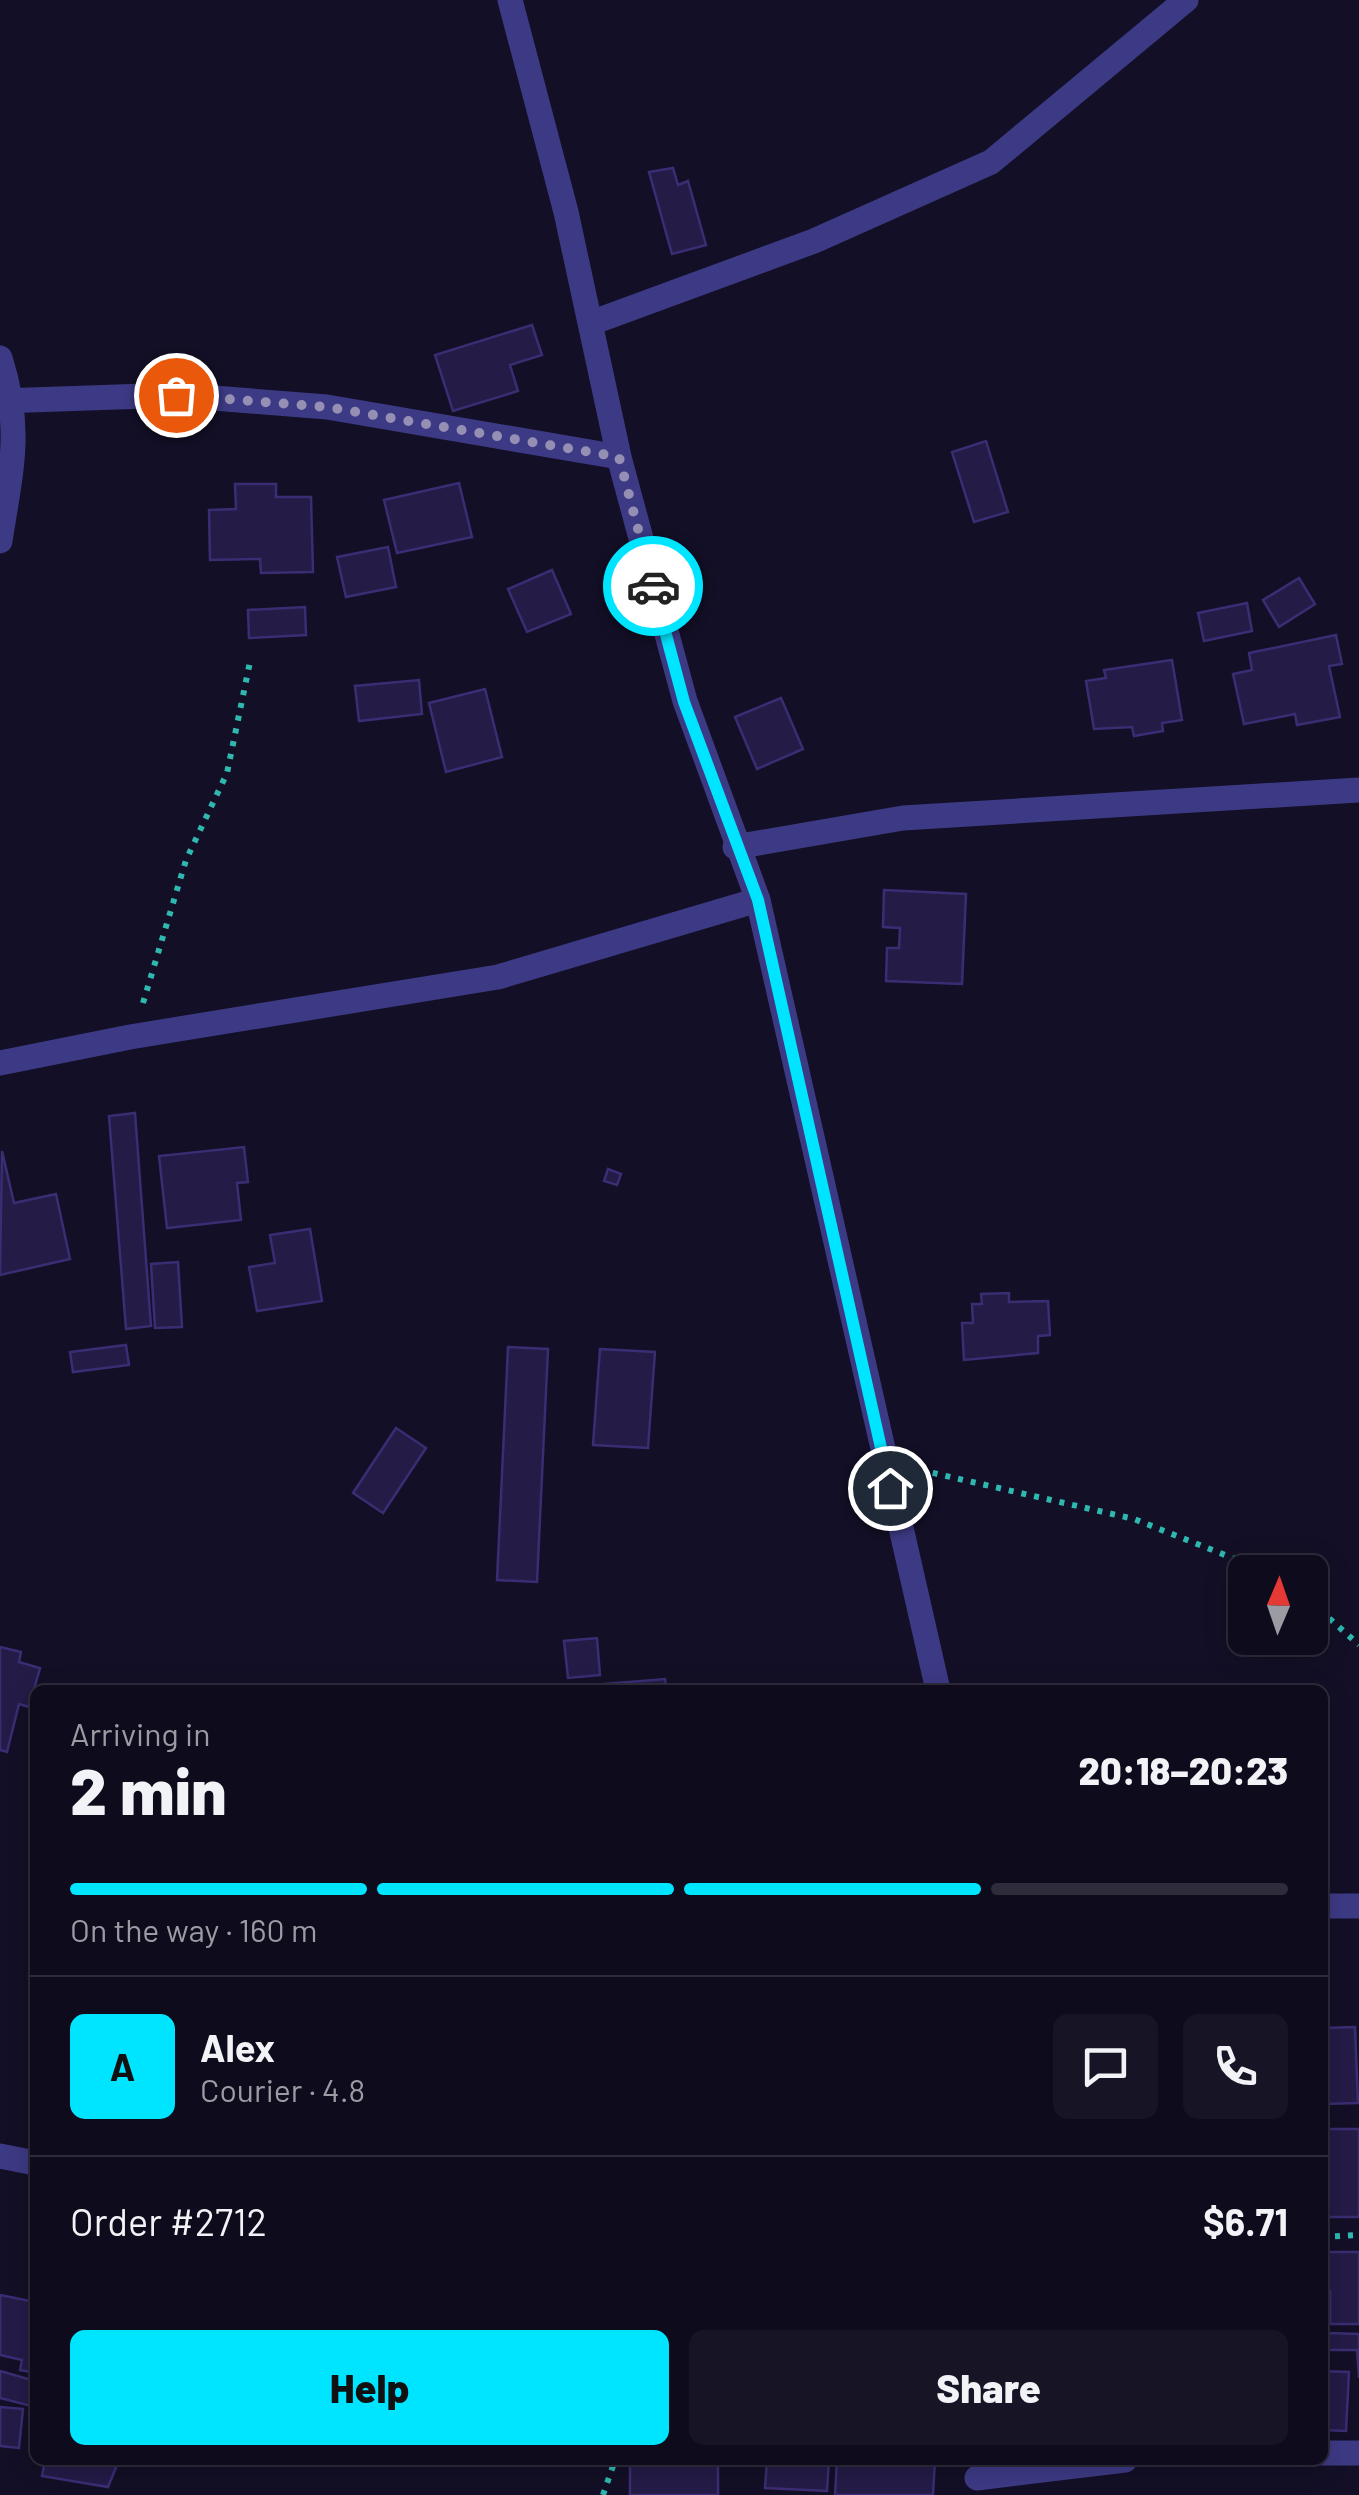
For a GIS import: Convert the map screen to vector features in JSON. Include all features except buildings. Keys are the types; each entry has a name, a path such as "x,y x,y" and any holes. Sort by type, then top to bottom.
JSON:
{"street":[{"path":"510,0 591,323 619,457 684,702 734,847 758,900 937,1685"},
{"path":"591,323 814,242 991,162 1186,0"},
{"path":"0,358 14,452 0,541"},
{"path":"7,402 176,395 327,407 619,457"},
{"path":"734,847 903,818 1359,790"},
{"path":"0,1063 130,1037 498,977 758,900"},
{"path":"1328,1906 1359,1906"},
{"path":"0,2156 30,2162"},
{"path":"1328,2453 1359,2453"},
{"path":"978,2478 1084,2465"}],"path":[{"path":"130,1037 156,967 186,860 227,773 250,658"},
{"path":"882,1454 926,1473 1134,1518 1228,1556"},
{"path":"1328,1617 1359,1645"},
{"path":"1328,2237 1359,2235"},
{"path":"603,2495 613,2465"}],"way so far":[{"path":"176,395 327,407 619,457 653,586"}],"route":[{"path":"653,586 684,702 734,847 758,900 890,1488"}]}
